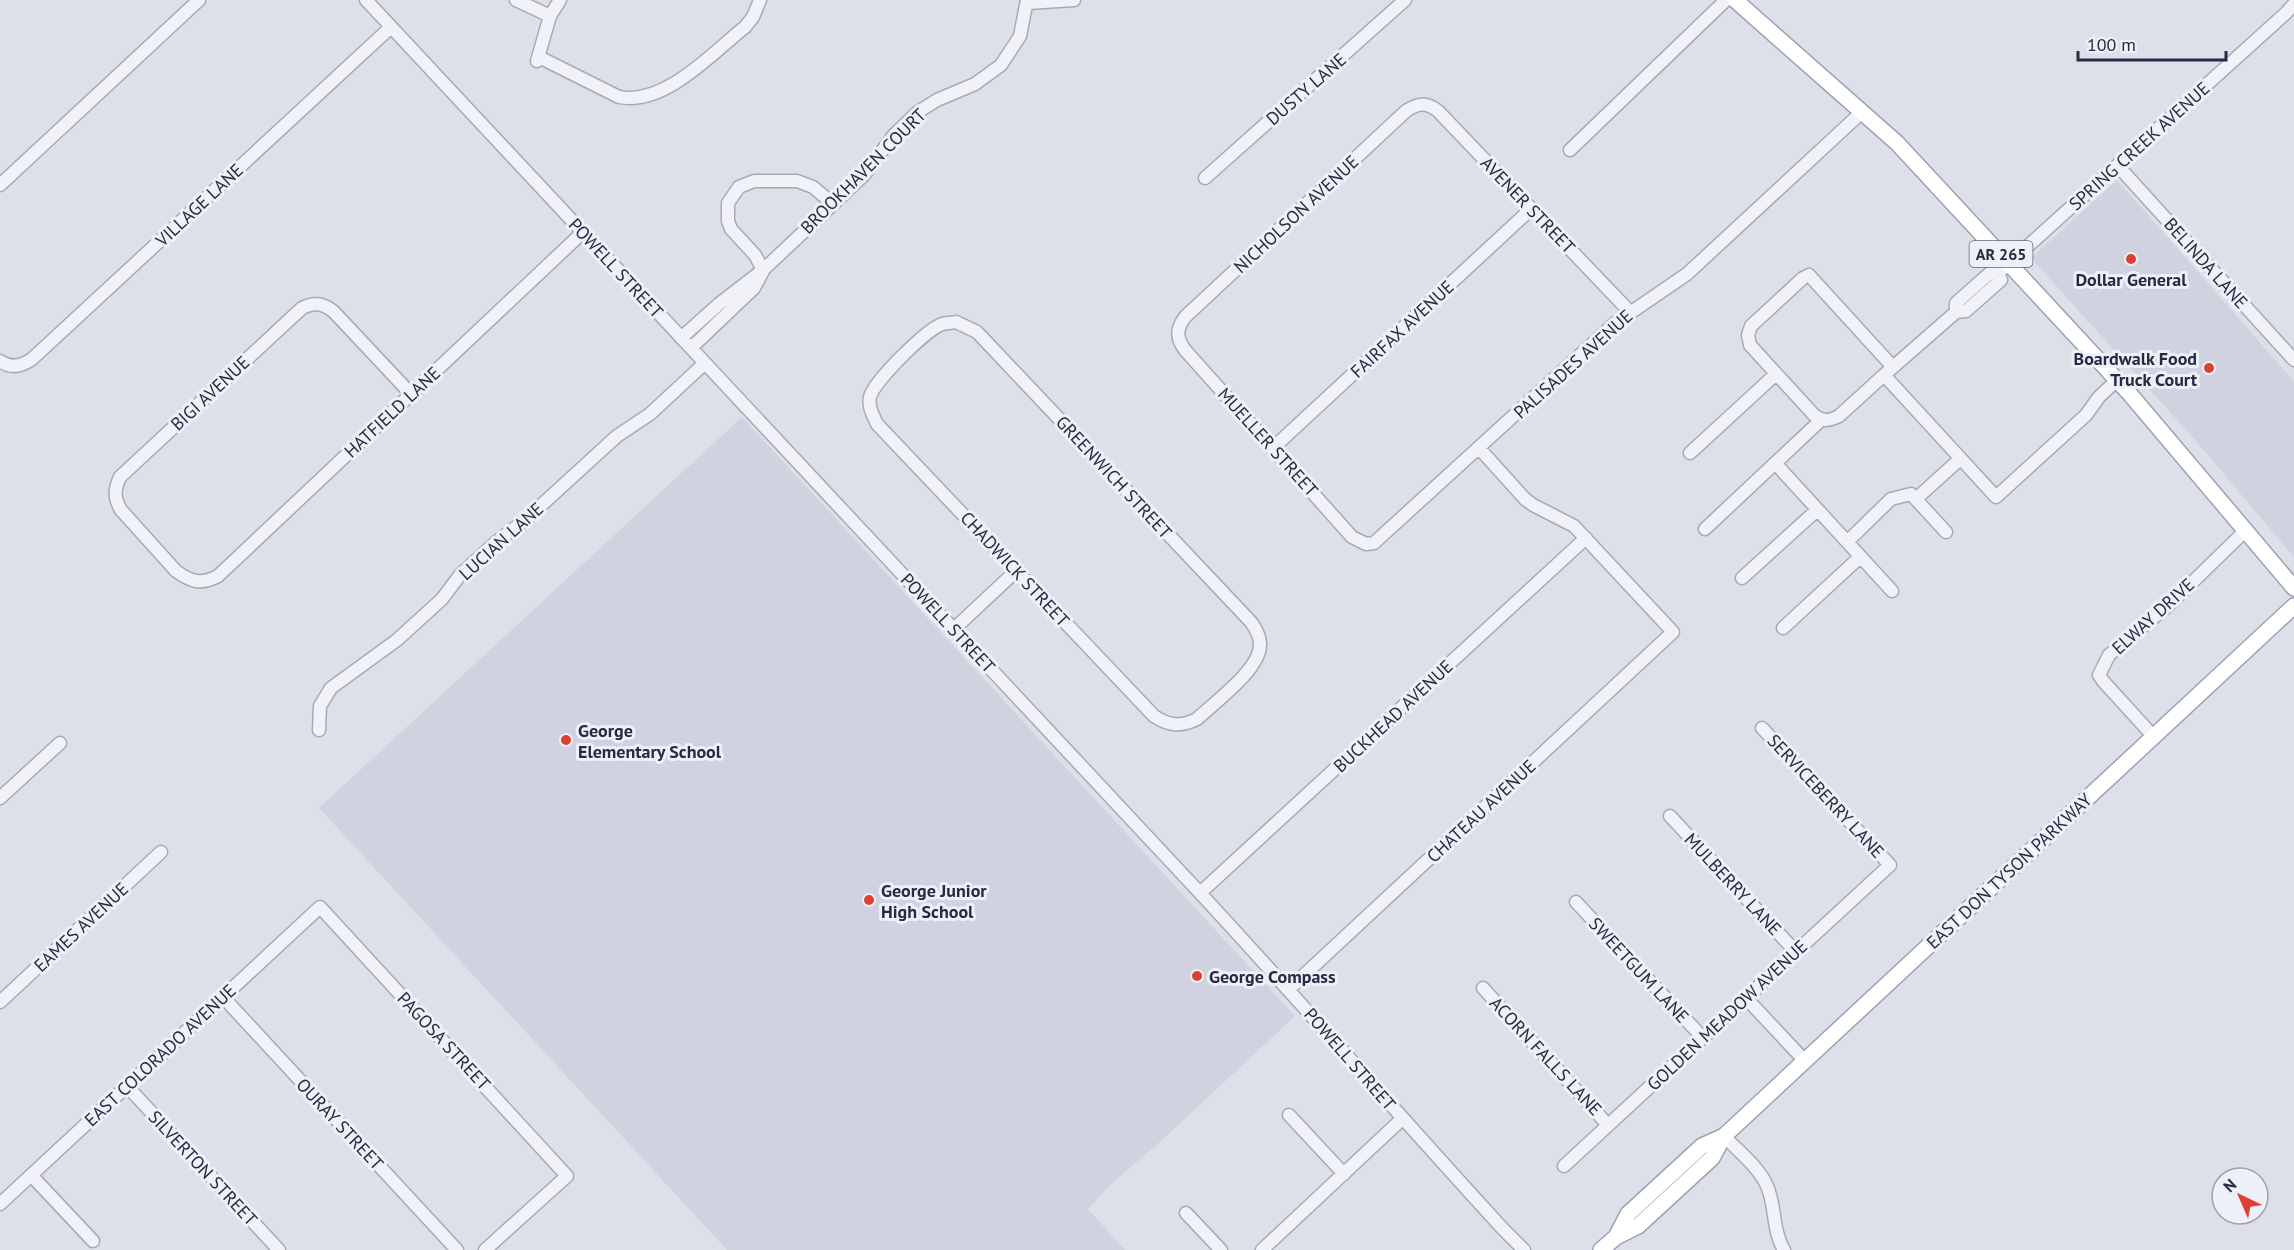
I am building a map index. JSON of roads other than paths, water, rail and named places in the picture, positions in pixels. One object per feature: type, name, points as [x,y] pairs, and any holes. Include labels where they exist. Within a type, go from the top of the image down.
[{"type":"main road","name":"AR 265","points":[[1735,0],[1897,143],[2117,380],[2294,588]]},
{"type":"main road","name":"EAST DON TYSON PARKWAY","points":[[1601,1250],[1616,1237],[1638,1226],[1712,1158],[1724,1136],[2294,606]]},
{"type":"street","points":[[0,185],[199,0]]},
{"type":"street","name":"POWELL STREET","points":[[366,0],[1289,989],[1402,1119],[1524,1250]]},
{"type":"street","points":[[516,0],[550,16]]},
{"type":"street","points":[[560,0],[550,16],[538,59],[629,99],[651,95],[678,81],[745,27],[753,17],[760,0]]},
{"type":"street","points":[[1028,1],[1074,0]]},
{"type":"street","name":"DUSTY LANE","points":[[1206,178],[1406,0]]},
{"type":"street","points":[[1570,150],[1726,0]]},
{"type":"street","name":"BROOKHAVEN COURT","points":[[681,338],[719,304],[763,270],[864,175],[894,135],[918,112],[937,100],[975,84],[1001,65],[1020,36],[1028,1]]},
{"type":"street","name":"SPRING CREEK AVENUE","points":[[1705,529],[1821,420],[1830,420],[1839,416],[1888,370],[1956,312],[1956,303],[1990,273],[1998,273],[2010,263],[2294,4]]},
{"type":"street","name":"VILLAGE LANE","points":[[0,361],[13,366],[24,364],[32,359],[391,27]]},
{"type":"street","name":"AVENER STREET","points":[[1423,104],[1438,111],[1630,312]]},
{"type":"street","name":"NICHOLSON AVENUE","points":[[1177,333],[1185,317],[1406,111],[1423,104]]},
{"type":"street","name":"PALISADES AVENUE","points":[[1366,544],[1382,539],[1614,324],[1687,274],[1862,112]]},
{"type":"street","name":"BELINDA LANE","points":[[2118,166],[2294,360]]},
{"type":"street","points":[[763,270],[754,255],[731,229],[728,221],[728,203],[739,187],[754,181],[797,181],[813,186],[833,204]]},
{"type":"street","name":"FAIRFAX AVENUE","points":[[1273,448],[1531,209]]},
{"type":"street","name":"HATFIELD LANE","points":[[197,583],[218,576],[582,233]]},
{"type":"street","name":"BROOKHAVEN COURT","points":[[691,348],[754,288],[763,270]]},
{"type":"street","points":[[1821,420],[1750,345],[1748,335],[1751,326],[1806,275],[1809,275],[1960,459],[1996,497],[2086,415],[2099,397],[2117,380]]},
{"type":"street","name":"BIGI AVENUE","points":[[197,583],[186,579],[168,562],[121,510],[114,494],[120,477],[302,308],[317,304],[333,311],[411,394]]},
{"type":"street","name":"CHADWICK STREET","points":[[956,322],[942,324],[929,332],[873,388],[869,400],[871,412],[877,424],[1154,716],[1164,723],[1176,725]]},
{"type":"street","name":"GREENWICH STREET","points":[[956,322],[978,332],[1251,622],[1258,633],[1260,644],[1258,656],[1251,669],[1197,719],[1187,724],[1176,725]]},
{"type":"street","name":"MUELLER STREET","points":[[1177,333],[1179,342],[1185,350],[1352,537],[1366,544]]},
{"type":"street","name":"LUCIAN LANE","points":[[319,730],[321,706],[331,688],[397,640],[441,599],[460,575],[495,543],[524,521],[617,436],[650,414],[705,363]]},
{"type":"street","points":[[1690,453],[1776,374]]},
{"type":"street","points":[[1479,448],[1525,499],[1574,526],[1586,538]]},
{"type":"street","points":[[1917,498],[1960,459]]},
{"type":"street","points":[[1775,463],[1892,591]]},
{"type":"street","points":[[1846,542],[1891,500],[1911,495],[1917,498],[1946,532]]},
{"type":"street","points":[[1742,578],[1817,510]]},
{"type":"street","name":"ELWAY DRIVE","points":[[2153,736],[2103,681],[2099,675],[2102,665],[2109,655],[2170,604],[2245,531]]},
{"type":"street","name":"CHATEAU AVENUE","points":[[1289,989],[1673,632],[1586,538]]},
{"type":"street","name":"BUCKHEAD AVENUE","points":[[1200,893],[1586,538]]},
{"type":"street","points":[[1783,628],[1860,557]]},
{"type":"street","points":[[954,629],[1016,571]]},
{"type":"street","name":"SERVICEBERRY LANE","points":[[1762,728],[1890,865]]},
{"type":"street","points":[[0,798],[60,742]]},
{"type":"street","name":"MULBERRY LANE","points":[[1670,816],[1796,952]]},
{"type":"street","name":"EAMES AVENUE","points":[[0,1002],[161,852]]},
{"type":"street","name":"GOLDEN MEADOW AVENUE","points":[[1564,1166],[1890,865]]},
{"type":"street","name":"SWEETGUM LANE","points":[[1576,902],[1703,1038]]},
{"type":"street","name":"EAST COLORADO AVENUE","points":[[0,1204],[320,907]]},
{"type":"street","name":"PAGOSA STREET","points":[[320,907],[567,1176],[485,1250]]},
{"type":"street","name":"ACORN FALLS LANE","points":[[1483,988],[1608,1125]]},
{"type":"street","name":"OURAY STREET","points":[[223,997],[457,1250]]},
{"type":"street","points":[[1746,998],[1805,1061]]},
{"type":"street","name":"SILVERTON STREET","points":[[127,1086],[279,1250]]},
{"type":"street","points":[[1289,1115],[1344,1174]]},
{"type":"street","points":[[1262,1250],[1402,1119]]},
{"type":"street","points":[[1724,1136],[1761,1175],[1768,1188],[1776,1229],[1784,1250]]},
{"type":"street","points":[[31,1175],[93,1241]]},
{"type":"street","points":[[1186,1213],[1221,1250]]},
{"type":"place","name":"Dollar General","points":[[2131,259]]},
{"type":"place","name":"Boardwalk Food Truck Court","points":[[2209,368]]},
{"type":"place","name":"George Elementary School","points":[[566,740]]},
{"type":"place","name":"George Junior High School","points":[[869,900]]},
{"type":"place","name":"George Compass","points":[[1197,976]]}]
